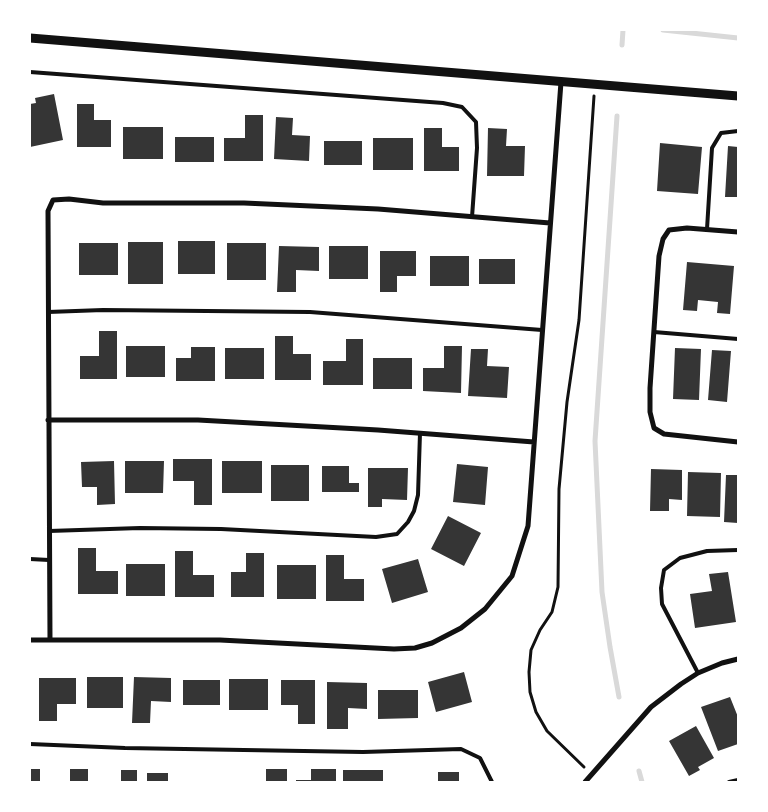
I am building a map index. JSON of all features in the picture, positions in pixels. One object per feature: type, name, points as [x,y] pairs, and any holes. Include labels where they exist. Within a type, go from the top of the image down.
[{"type":"street","points":[[30,38],[738,96]]},
{"type":"street","points":[[30,640],[220,640],[394,649],[415,648],[432,643],[461,628],[485,609],[512,576],[528,526],[561,82]]},
{"type":"street","points":[[50,640],[48,210],[53,200],[69,199],[103,203],[254,203],[378,209],[550,223]]},
{"type":"street","points":[[738,232],[687,228],[669,230],[663,239],[659,256],[650,388],[650,412],[654,428],[664,434],[738,442]]},
{"type":"street","points":[[48,420],[198,420],[420,433],[534,442]]},
{"type":"street","points":[[585,782],[651,707],[680,684],[698,673],[722,663],[738,659]]},
{"type":"lane","points":[[30,72],[443,103],[462,107],[476,122],[477,148],[472,217]]},
{"type":"lane","points":[[707,230],[712,148],[721,133],[738,132]]},
{"type":"lane","points":[[48,312],[103,310],[310,312],[542,330]]},
{"type":"lane","points":[[654,332],[738,339]]},
{"type":"lane","points":[[49,530],[221,529],[376,537],[397,534],[408,522],[414,511],[418,494],[420,433]]},
{"type":"lane","points":[[698,673],[662,604],[661,588],[664,570],[680,558],[707,551],[738,550]]},
{"type":"lane","points":[[30,559],[49,560]]},
{"type":"lane","points":[[30,744],[135,749],[363,752],[461,749],[480,758],[492,782]]},
{"type":"lane","points":[[729,782],[738,780]]},
{"type":"path","points":[[592,774],[547,731],[539,719],[530,692],[529,672],[531,650],[540,630],[552,612],[558,587],[559,489],[567,402],[579,320],[595,85]]},
{"type":"building","points":[[54,94],[63,140],[30,147],[30,104],[36,103],[35,98]]},
{"type":"building","points":[[77,104],[94,104],[94,120],[111,120],[111,147],[77,147]]},
{"type":"building","points":[[245,115],[263,115],[263,161],[224,161],[224,138],[245,138]]},
{"type":"building","points":[[276,117],[293,118],[292,135],[310,136],[309,161],[274,159]]},
{"type":"building","points":[[123,127],[163,127],[163,159],[123,159]]},
{"type":"building","points":[[424,128],[442,128],[442,147],[459,147],[459,171],[424,171]]},
{"type":"building","points":[[488,128],[507,129],[506,146],[525,146],[524,176],[487,176]]},
{"type":"building","points":[[175,137],[214,137],[214,162],[175,162]]},
{"type":"building","points":[[373,138],[413,138],[413,170],[373,170]]},
{"type":"building","points":[[324,141],[362,141],[362,165],[324,165]]},
{"type":"building","points":[[660,143],[702,147],[698,194],[657,191]]},
{"type":"building","points":[[728,146],[738,147],[738,197],[725,197]]},
{"type":"building","points":[[178,241],[215,241],[215,274],[178,274]]},
{"type":"building","points":[[128,242],[163,242],[163,284],[128,284]]},
{"type":"building","points":[[79,243],[118,243],[118,275],[79,275]]},
{"type":"building","points":[[227,243],[266,243],[266,280],[227,280]]},
{"type":"building","points":[[279,246],[319,247],[319,271],[296,270],[296,292],[277,292]]},
{"type":"building","points":[[329,246],[368,246],[368,279],[329,279]]},
{"type":"building","points":[[380,251],[416,251],[416,276],[397,276],[397,292],[380,292]]},
{"type":"building","points":[[430,256],[469,256],[469,286],[430,286]]},
{"type":"building","points":[[479,259],[515,259],[515,284],[479,284]]},
{"type":"building","points":[[687,262],[734,266],[730,314],[717,313],[718,302],[698,300],[697,311],[683,310]]},
{"type":"building","points":[[99,331],[117,331],[117,379],[80,379],[80,356],[99,356]]},
{"type":"building","points":[[275,336],[293,336],[293,354],[311,354],[311,380],[275,380]]},
{"type":"building","points":[[346,339],[363,339],[363,385],[323,385],[323,361],[346,361]]},
{"type":"building","points":[[126,346],[165,346],[165,377],[126,377]]},
{"type":"building","points":[[444,346],[462,346],[461,393],[423,391],[423,368],[444,368]]},
{"type":"building","points":[[191,347],[215,347],[215,381],[176,381],[176,358],[191,358]]},
{"type":"building","points":[[225,348],[264,348],[264,379],[225,379]]},
{"type":"building","points":[[675,348],[701,349],[699,400],[673,399]]},
{"type":"building","points":[[471,349],[488,349],[487,366],[509,367],[507,398],[468,396]]},
{"type":"building","points":[[712,350],[731,351],[727,402],[708,400]]},
{"type":"building","points":[[373,358],[412,358],[412,389],[373,389]]},
{"type":"building","points":[[173,459],[212,459],[212,505],[194,505],[194,481],[173,481]]},
{"type":"building","points":[[114,461],[115,504],[97,505],[97,487],[82,487],[81,462]]},
{"type":"building","points":[[125,461],[164,461],[163,493],[125,493]]},
{"type":"building","points":[[222,461],[262,461],[262,493],[222,493]]},
{"type":"building","points":[[457,464],[488,467],[485,505],[453,502]]},
{"type":"building","points":[[271,465],[309,465],[309,501],[271,501]]},
{"type":"building","points":[[322,466],[349,466],[349,483],[359,483],[359,492],[322,492]]},
{"type":"building","points":[[368,468],[408,468],[407,500],[382,499],[382,507],[368,507]]},
{"type":"building","points":[[651,469],[682,470],[682,500],[669,499],[669,511],[650,511]]},
{"type":"building","points":[[688,472],[721,473],[720,517],[687,516]]},
{"type":"building","points":[[726,475],[738,475],[738,523],[724,522]]},
{"type":"building","points":[[448,516],[481,533],[464,566],[431,549]]},
{"type":"building","points":[[78,548],[96,548],[96,571],[118,571],[118,594],[78,594]]},
{"type":"building","points":[[175,551],[193,551],[193,575],[214,575],[214,597],[175,597]]},
{"type":"building","points":[[246,553],[264,553],[264,597],[231,597],[231,572],[246,572]]},
{"type":"building","points":[[326,555],[344,555],[344,579],[364,579],[364,601],[326,601]]},
{"type":"building","points":[[418,559],[428,592],[392,603],[382,569]]},
{"type":"building","points":[[126,564],[165,564],[165,596],[126,596]]},
{"type":"building","points":[[277,565],[316,565],[316,599],[277,599]]},
{"type":"building","points":[[728,572],[736,622],[695,628],[690,594],[712,591],[709,574]]},
{"type":"building","points":[[464,672],[472,702],[436,712],[428,682]]},
{"type":"building","points":[[87,677],[123,677],[123,708],[87,708]]},
{"type":"building","points":[[134,677],[171,678],[171,702],[151,701],[150,723],[132,723]]},
{"type":"building","points":[[39,678],[76,678],[76,704],[57,704],[57,721],[39,721]]},
{"type":"building","points":[[229,679],[268,679],[268,710],[229,710]]},
{"type":"building","points":[[183,680],[220,680],[220,705],[183,705]]},
{"type":"building","points":[[281,680],[315,680],[315,724],[298,724],[298,705],[281,705]]},
{"type":"building","points":[[327,682],[367,683],[367,709],[348,708],[348,729],[327,729]]},
{"type":"building","points":[[378,690],[418,690],[418,718],[378,719]]},
{"type":"building","points":[[730,697],[738,717],[738,744],[718,751],[701,707]]},
{"type":"building","points":[[696,726],[714,758],[698,767],[700,770],[689,776],[669,741]]},
{"type":"building","points":[[30,769],[40,769],[40,782],[30,782]]},
{"type":"building","points":[[70,769],[88,769],[88,782],[70,782]]},
{"type":"building","points":[[266,769],[287,769],[287,782],[266,782]]},
{"type":"building","points":[[311,769],[336,769],[336,782],[296,782],[296,780],[311,780]]},
{"type":"building","points":[[121,770],[137,770],[137,782],[121,782]]},
{"type":"building","points":[[343,770],[383,770],[383,782],[343,782]]},
{"type":"building","points":[[438,772],[459,772],[459,782],[438,782]]},
{"type":"building","points":[[147,773],[168,773],[168,782],[147,782]]},
{"type":"waterway","points":[[622,45],[623,30]]},
{"type":"waterway","points":[[663,30],[738,38]]},
{"type":"waterway","points":[[617,116],[595,441],[602,592],[619,697]]},
{"type":"waterway","points":[[639,771],[642,782]]}]
